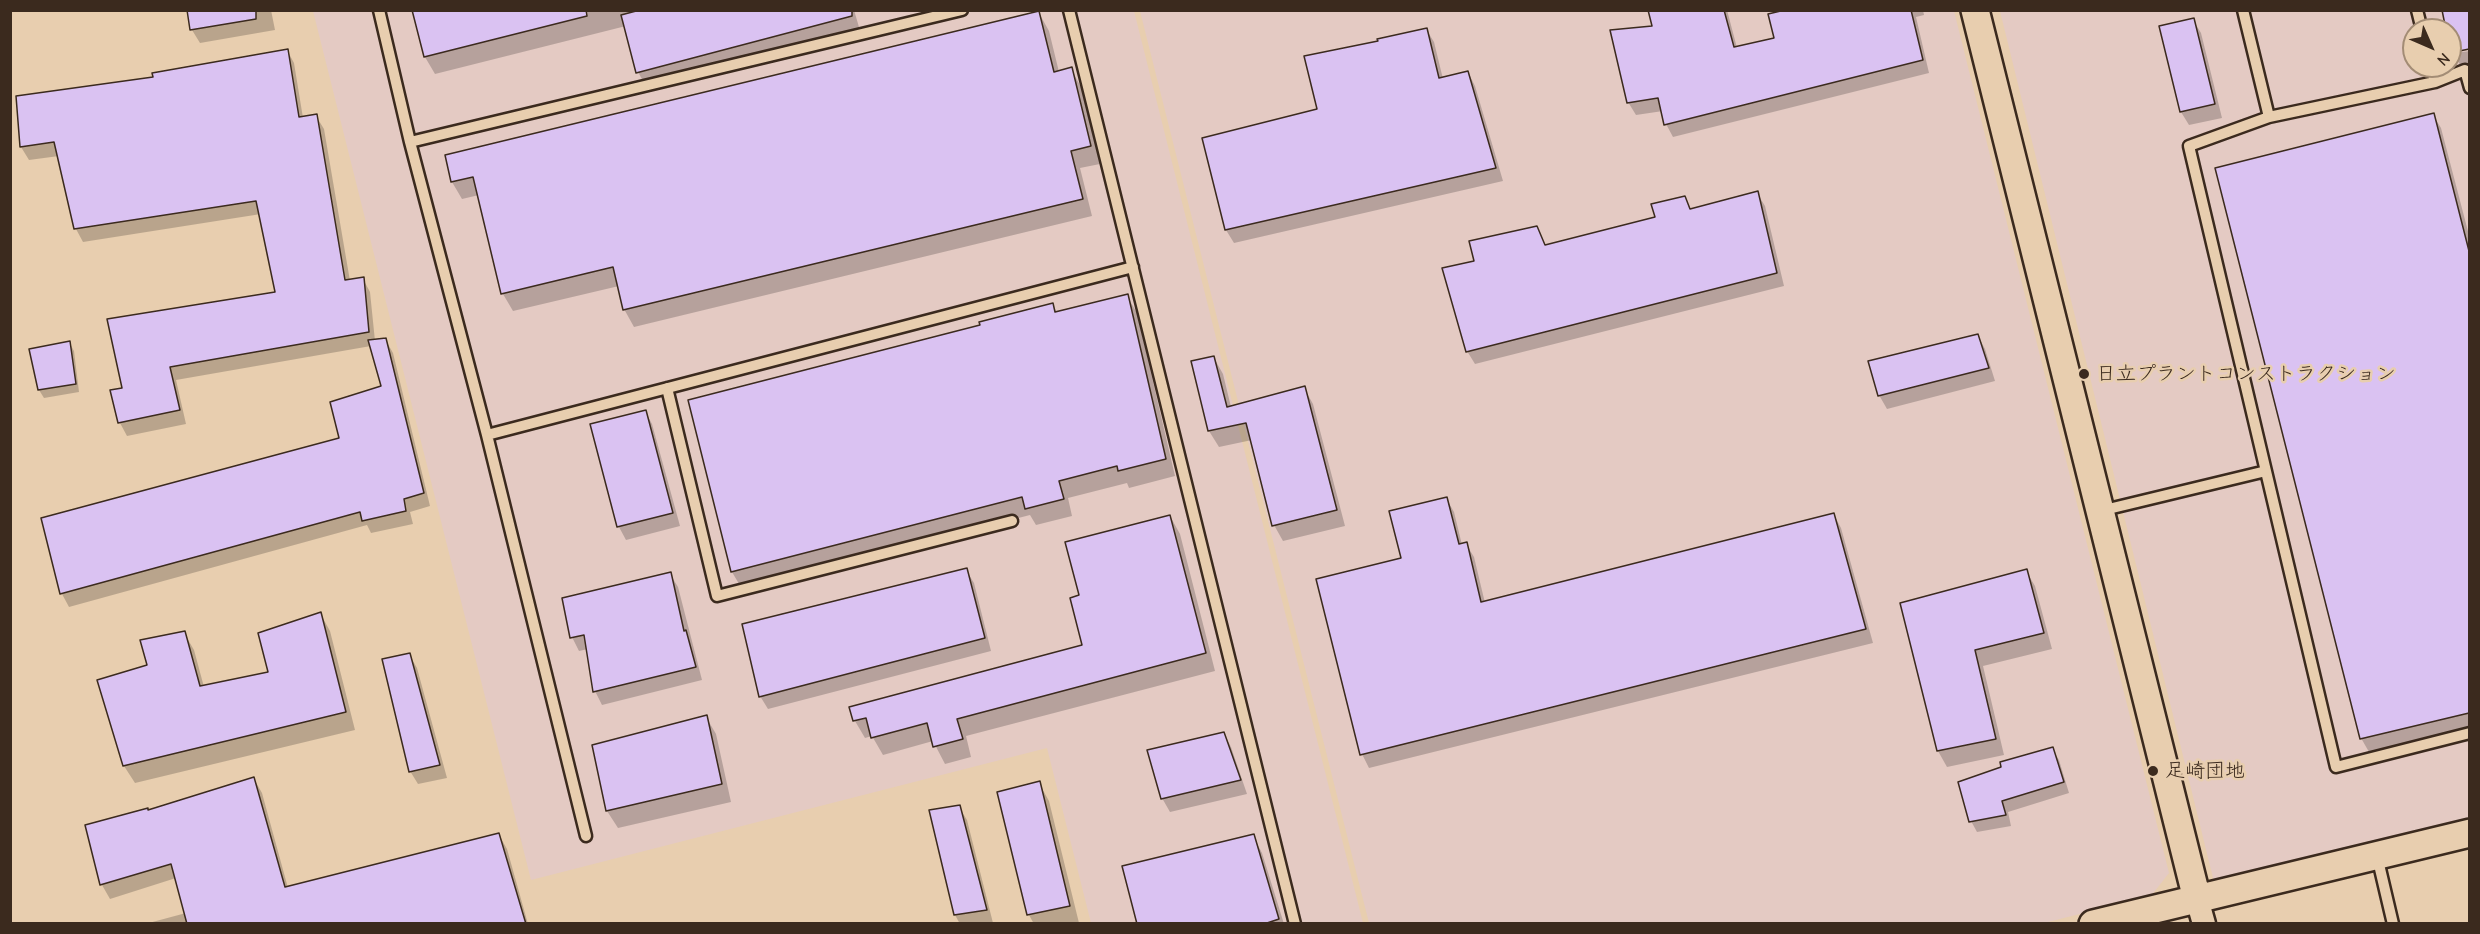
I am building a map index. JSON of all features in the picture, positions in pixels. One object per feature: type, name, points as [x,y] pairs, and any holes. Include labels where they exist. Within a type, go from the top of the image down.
[{"type":"street","points":[[1975,10],[2201,911]]},
{"type":"street","points":[[2093,924],[2201,911],[2377,856],[2469,834]]},
{"type":"lane","points":[[379,10],[410,142],[487,435],[586,836]]},
{"type":"lane","points":[[410,142],[962,10]]},
{"type":"lane","points":[[1069,10],[1295,924]]},
{"type":"lane","points":[[2243,10],[2269,117]]},
{"type":"lane","points":[[2469,88],[2465,70],[2434,82],[2269,117],[2189,146],[2336,767],[2469,733]]},
{"type":"lane","points":[[2433,78],[2434,82]]},
{"type":"lane","points":[[487,435],[1132,267]]},
{"type":"lane","points":[[667,388],[717,596],[1012,521]]},
{"type":"lane","points":[[2100,511],[2266,471]]},
{"type":"lane","points":[[2377,856],[2393,924]]},
{"type":"shaded area","points":[[313,11],[1134,11],[1363,923],[1091,923],[1047,748],[531,880]]},
{"type":"shaded area","points":[[1140,11],[1954,11],[2169,873],[2151,896],[2040,924],[1369,923]]},
{"type":"shaded area","points":[[2000,11],[2469,11],[2469,818],[2214,882]]},
{"type":"building","points":[[187,10],[256,10],[256,19],[190,30]]},
{"type":"building","points":[[412,10],[586,10],[587,16],[424,57]]},
{"type":"building","points":[[640,10],[852,10],[852,16],[636,73],[621,15]]},
{"type":"building","points":[[1648,10],[1724,10],[1734,47],[1774,38],[1768,14],[1785,10],[1911,10],[1923,60],[1664,125],[1658,98],[1627,103],[1610,30],[1652,26]]},
{"type":"building","points":[[2442,10],[2469,10],[2469,49],[2462,50],[2462,18],[2444,18]]},
{"type":"building","points":[[1039,11],[1054,72],[1072,67],[1091,146],[1071,151],[1083,199],[623,310],[613,267],[501,294],[473,177],[451,182],[445,155]]},
{"type":"building","points":[[2194,18],[2215,104],[2180,112],[2159,26]]},
{"type":"building","points":[[1427,28],[1439,78],[1468,71],[1496,168],[1225,230],[1202,138],[1317,109],[1304,56]]},
{"type":"building","points":[[288,49],[299,117],[317,114],[345,280],[364,277],[369,332],[170,367],[180,410],[118,423],[110,390],[122,388],[107,319],[275,292],[256,201],[74,229],[54,142],[20,147],[16,96],[153,77],[152,73]]},
{"type":"building","points":[[2434,113],[2469,251],[2469,713],[2360,739],[2215,168]]},
{"type":"building","points":[[1758,191],[1777,273],[1466,352],[1442,268],[1474,261],[1469,241],[1537,226],[1545,245],[1655,217],[1651,204],[1685,196],[1690,209]]},
{"type":"building","points":[[1128,294],[1166,459],[1118,471],[1117,466],[1059,481],[1064,499],[1025,509],[1022,497],[731,572],[688,400],[980,325],[979,322],[1053,303],[1055,312]]},
{"type":"building","points":[[1978,334],[1989,368],[1878,396],[1868,361]]},
{"type":"building","points":[[386,338],[424,493],[404,499],[406,511],[362,521],[360,512],[60,594],[41,518],[339,438],[330,402],[381,386],[368,340]]},
{"type":"building","points":[[70,341],[76,384],[38,390],[29,349]]},
{"type":"building","points":[[1214,356],[1227,407],[1305,386],[1337,510],[1272,526],[1246,423],[1208,431],[1191,361]]},
{"type":"building","points":[[646,410],[673,513],[617,527],[590,424]]},
{"type":"building","points":[[1447,497],[1459,544],[1467,542],[1481,602],[1834,513],[1866,629],[1360,755],[1316,579],[1401,558],[1389,511]]},
{"type":"building","points":[[1170,515],[1206,653],[957,719],[963,739],[933,747],[927,723],[871,738],[866,718],[853,721],[849,707],[1082,645],[1070,598],[1079,595],[1065,542]]},
{"type":"building","points":[[967,568],[985,638],[759,697],[742,624]]},
{"type":"building","points":[[2027,569],[2044,633],[1975,650],[1996,739],[1937,751],[1900,603]]},
{"type":"building","points":[[671,572],[684,631],[686,630],[696,667],[593,692],[584,635],[570,638],[562,598]]},
{"type":"building","points":[[321,612],[346,712],[123,766],[97,680],[147,665],[140,640],[185,631],[200,686],[268,672],[258,633]]},
{"type":"building","points":[[410,653],[440,765],[409,772],[382,659]]},
{"type":"building","points":[[707,715],[722,784],[606,811],[592,745]]},
{"type":"building","points":[[1224,732],[1241,780],[1161,799],[1147,750]]},
{"type":"building","points":[[2053,747],[2064,782],[2002,801],[2006,815],[1969,822],[1958,782],[2001,767],[2000,762]]},
{"type":"building","points":[[254,777],[285,887],[499,833],[526,924],[187,924],[171,864],[100,885],[85,825],[148,808],[148,810]]},
{"type":"building","points":[[1040,781],[1070,906],[1027,915],[997,792]]},
{"type":"building","points":[[960,805],[987,910],[954,915],[929,810]]},
{"type":"building","points":[[1254,834],[1279,919],[1264,924],[1137,924],[1122,866]]},
{"type":"place","name":"日立プラントコンストラクション","points":[[2084,374]]},
{"type":"place","name":"足崎団地","points":[[2153,771]]}]
